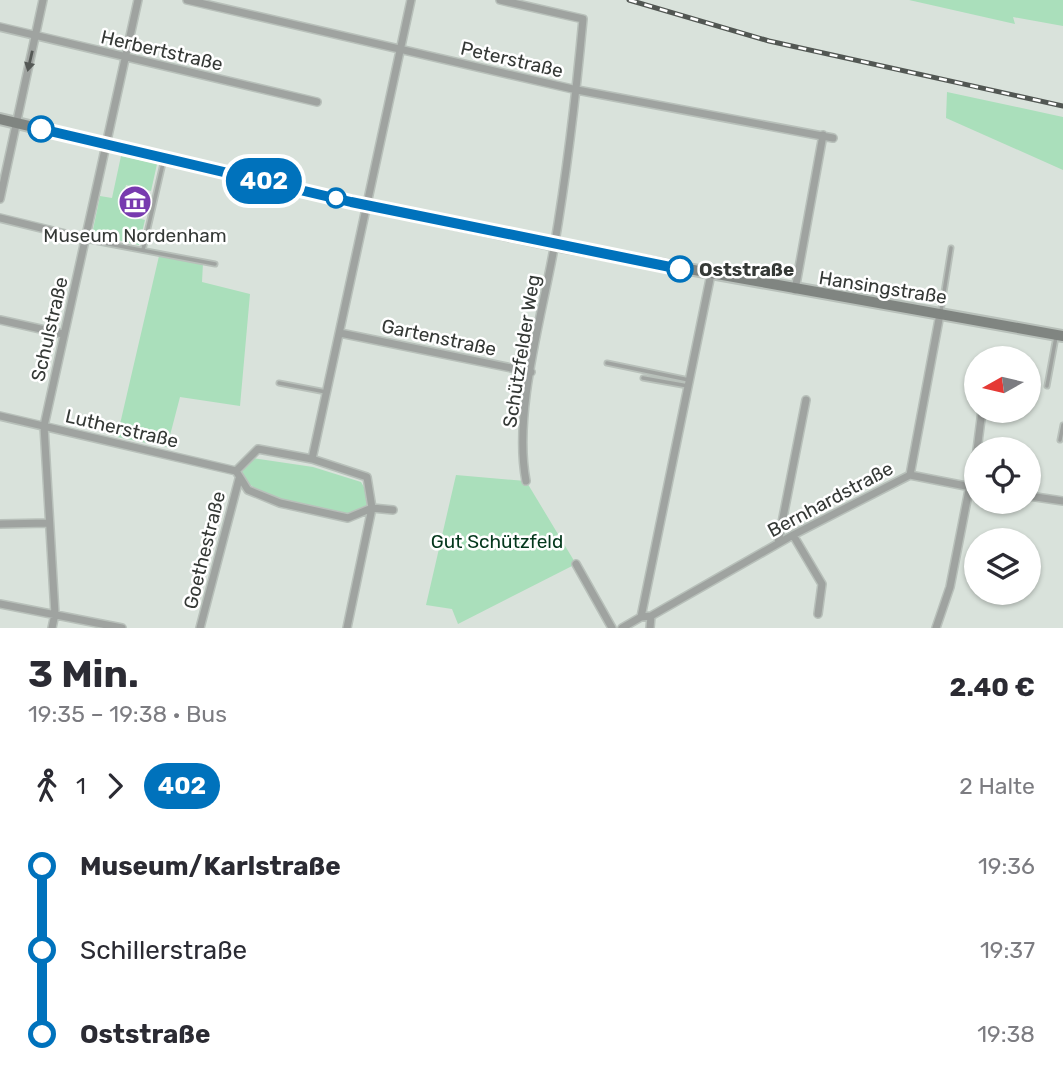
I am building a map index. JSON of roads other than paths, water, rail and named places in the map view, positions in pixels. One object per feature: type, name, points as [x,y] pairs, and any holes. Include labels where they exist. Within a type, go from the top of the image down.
[{"type":"street","points":[[0,199],[43,0]]},
{"type":"street","name":"Schulstraße","points":[[52,628],[55,614],[44,426],[138,0]]},
{"type":"street","name":"Peterstraße","points":[[187,0],[577,90],[833,138]]},
{"type":"street","points":[[313,459],[411,0]]},
{"type":"street","name":"Schützfelder Weg","points":[[500,0],[583,19],[577,90],[554,245],[531,372],[521,455],[526,481]]},
{"type":"street","name":"Herbertstraße","points":[[0,27],[317,102]]},
{"type":"street","name":"Hansingstraße","points":[[0,119],[367,205],[554,245],[794,290],[1060,335]]},
{"type":"street","points":[[794,290],[823,135]]},
{"type":"street","points":[[0,218],[86,239]]},
{"type":"street","points":[[641,617],[712,274]]},
{"type":"street","name":"Bernhardstraße","points":[[622,628],[641,617],[651,616],[778,543],[910,475],[940,314]]},
{"type":"street","points":[[0,320],[63,334]]},
{"type":"street","name":"Gartenstraße","points":[[340,333],[531,372]]},
{"type":"street","points":[[778,543],[806,400]]},
{"type":"street","name":"Lutherstraße","points":[[0,416],[236,471]]},
{"type":"street","points":[[346,628],[372,508],[367,477],[313,459],[258,449],[236,471],[248,490],[280,503],[348,518],[372,508],[393,510]]},
{"type":"street","points":[[910,475],[964,486]]},
{"type":"street","name":"Goethestraße","points":[[201,628],[239,479]]},
{"type":"street","points":[[1041,498],[1063,501]]},
{"type":"street","points":[[936,628],[950,587],[968,514]]},
{"type":"street","points":[[0,524],[49,523]]},
{"type":"street","points":[[793,535],[822,584],[818,614]]},
{"type":"street","points":[[576,564],[612,628]]},
{"type":"street","points":[[0,604],[122,628]]},
{"type":"street","points":[[650,628],[651,616]]},
{"type":"lane","points":[[143,250],[164,157]]},
{"type":"lane","points":[[86,239],[215,264]]},
{"type":"lane","points":[[940,314],[951,248]]},
{"type":"lane","points":[[1047,386],[1060,335]]},
{"type":"lane","points":[[607,363],[688,383]]},
{"type":"lane","points":[[643,378],[688,383]]},
{"type":"lane","points":[[279,383],[328,392]]},
{"type":"lane","points":[[1060,440],[1063,425]]},
{"type":"railway","points":[[629,0],[769,41],[1063,106]]},
{"type":"place","name":"Museum Nordenham","points":[[135,202]]},
{"type":"place","name":"Oststraße","points":[[680,269]]},
{"type":"park label","name":"Gut Schützfeld","points":[[497,541]]}]
